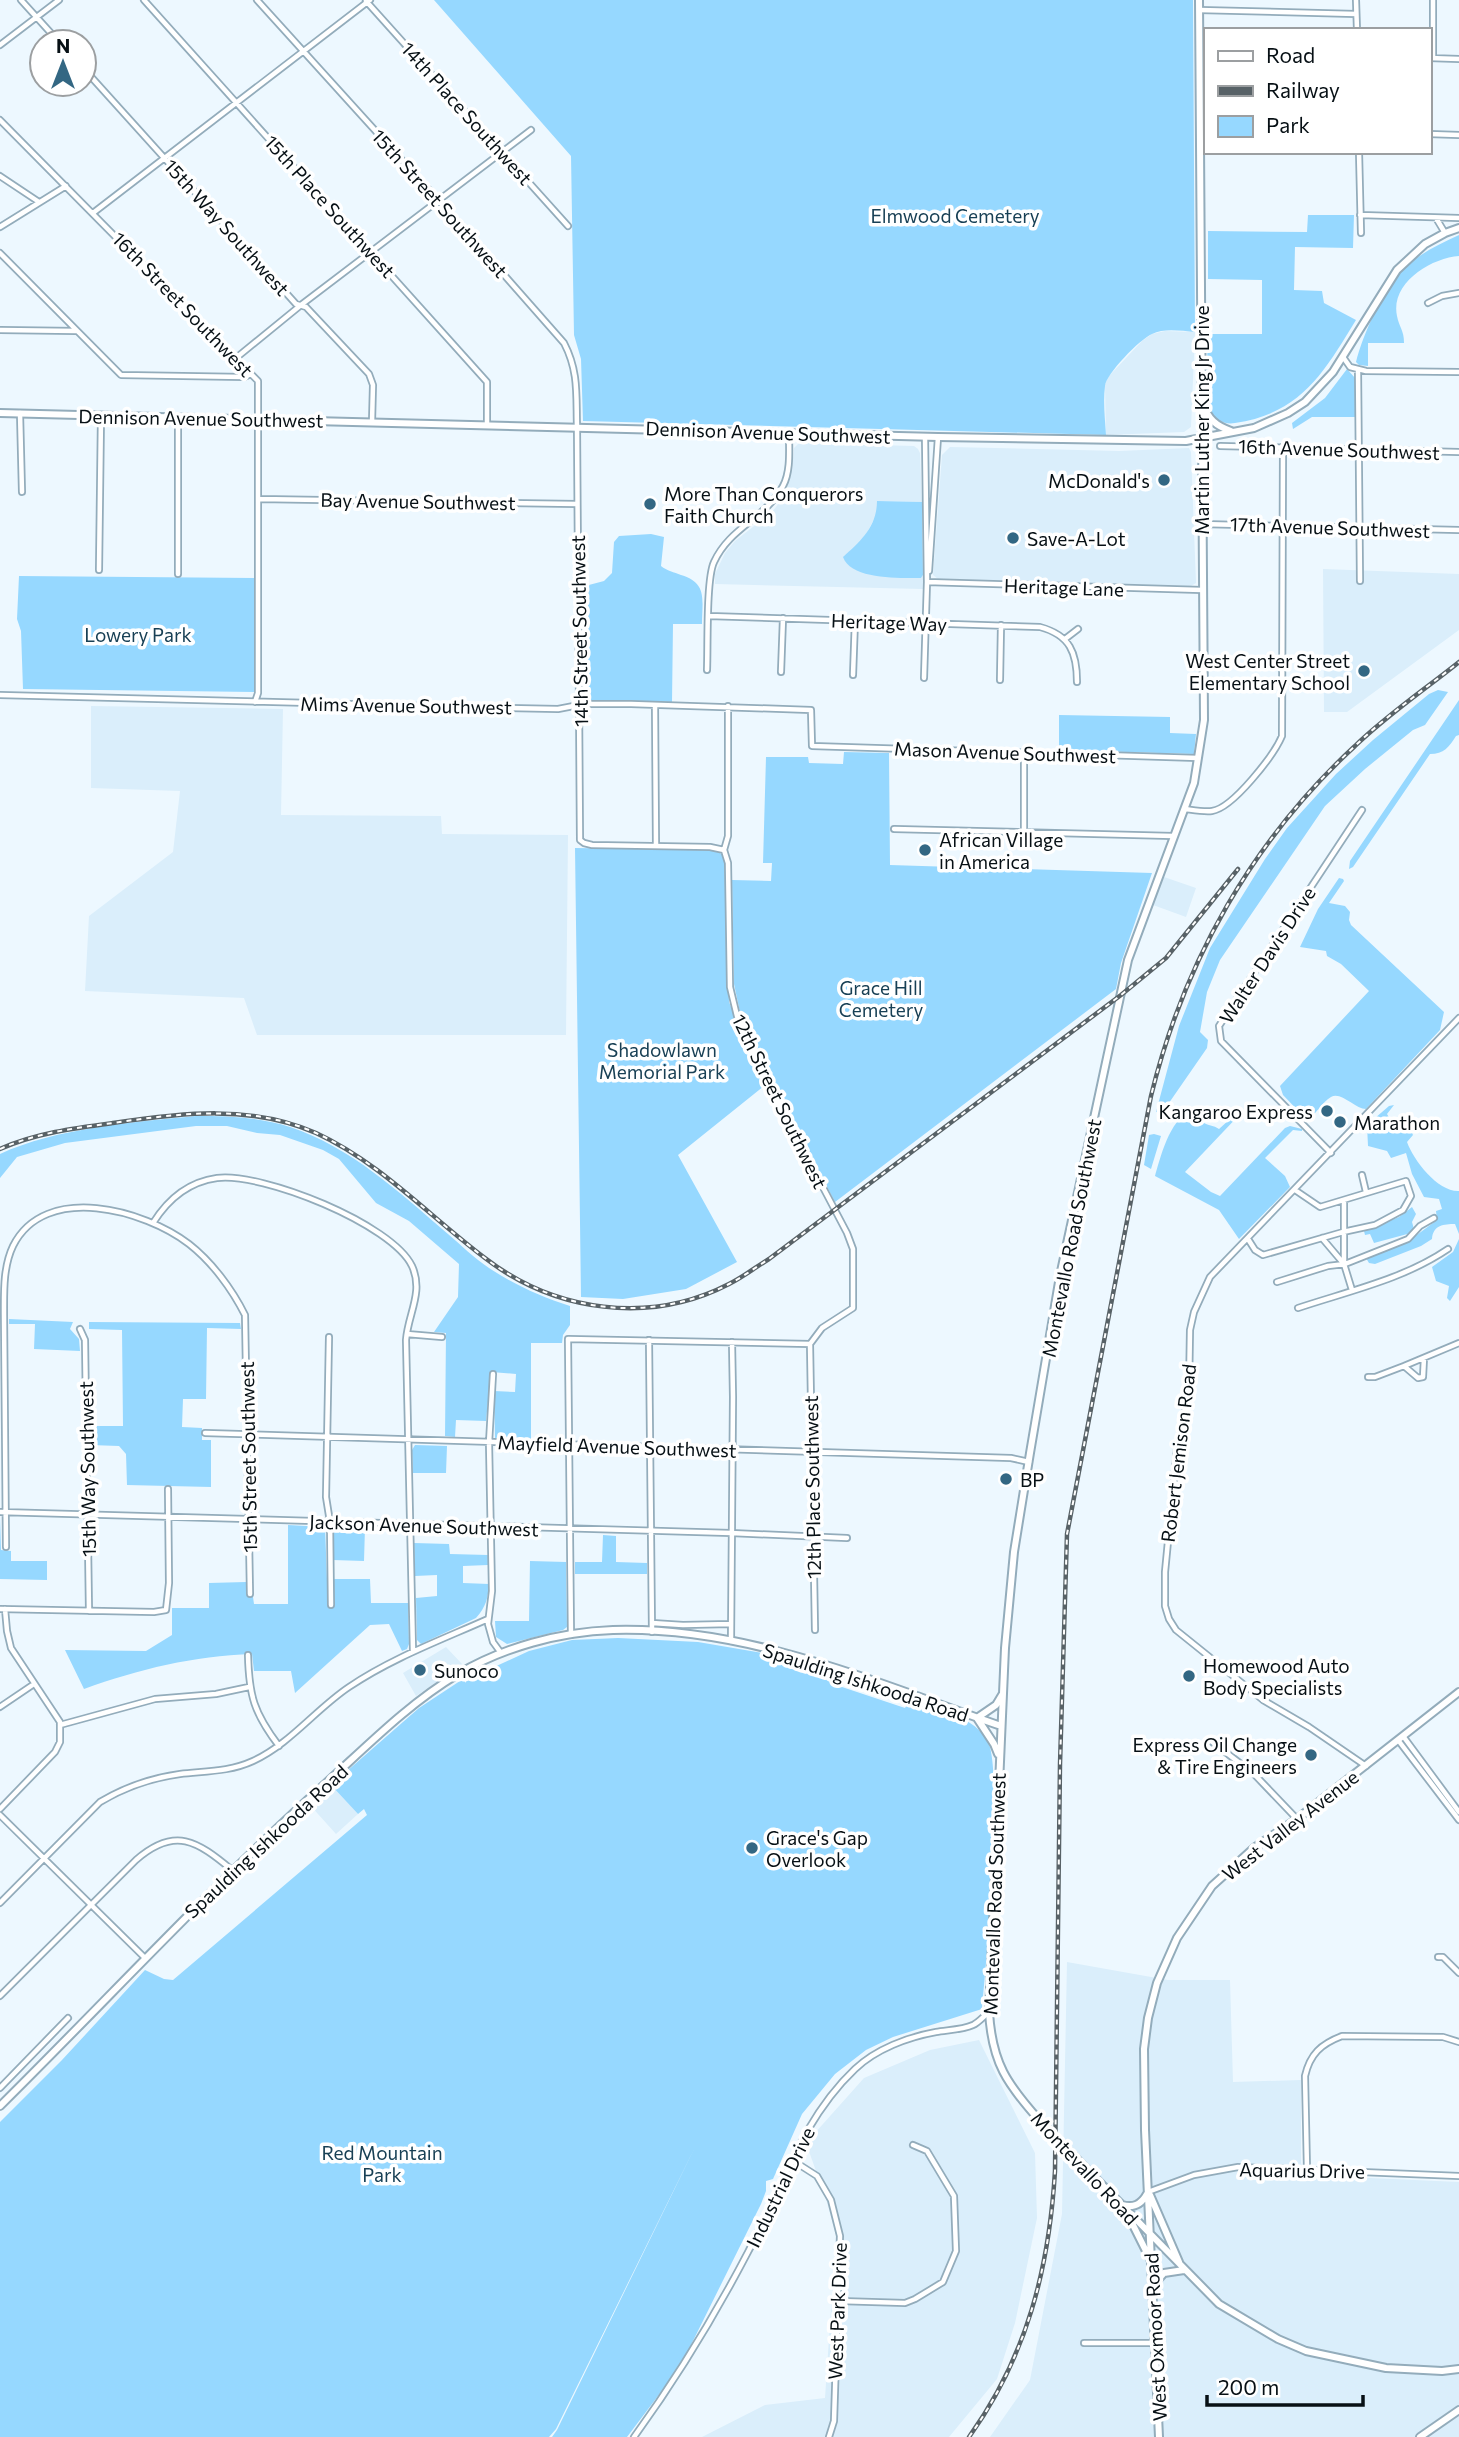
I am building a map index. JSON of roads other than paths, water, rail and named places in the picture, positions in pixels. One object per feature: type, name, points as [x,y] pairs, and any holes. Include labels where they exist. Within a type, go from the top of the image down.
[{"type":"main road","name":"Martin Luther King Jr Drive","points":[[1173,836],[1194,783],[1204,720],[1199,0]]},
{"type":"main road","name":"Dennison Avenue Southwest","points":[[0,413],[1133,442],[1186,441],[1254,428],[1306,402],[1333,372],[1396,271],[1425,244],[1459,229]]},
{"type":"main road","points":[[1201,400],[1208,418],[1221,428],[1233,432]]},
{"type":"main road","name":"Montevallo Road Southwest","points":[[1003,1694],[1014,1552],[1060,1276],[1128,960],[1173,836]]},
{"type":"main road","name":"Spaulding Ishkooda Road","points":[[1,2104],[232,1870],[429,1693],[459,1673],[502,1653],[571,1634],[617,1630],[731,1641],[778,1651],[894,1687],[1001,1726]]},
{"type":"main road","name":"West Valley Avenue","points":[[1150,2237],[1144,2049],[1157,1983],[1177,1938],[1212,1886],[1254,1848],[1297,1819],[1459,1692]]},
{"type":"main road","points":[[999,1759],[994,1744],[976,1717],[996,1705],[1003,1694]]},
{"type":"main road","points":[[1001,1726],[1003,1694]]},
{"type":"main road","name":"Montevallo Road Southwest","points":[[1001,1726],[990,2038],[1000,2067],[1019,2098]]},
{"type":"main road","name":"Montevallo Road","points":[[1019,2098],[1150,2237],[1219,2304],[1278,2339],[1306,2351],[1386,2368],[1459,2372]]},
{"type":"main road","points":[[1120,2205],[1133,2207],[1148,2192],[1184,2270],[1164,2273],[1153,2285]]},
{"type":"main road","points":[[1127,2213],[1152,2263]]},
{"type":"main road","name":"West Oxmoor Road","points":[[1150,2237],[1159,2437]]},
{"type":"main road","points":[[1420,2437],[1459,2410]]},
{"type":"street","points":[[21,0],[47,28]]},
{"type":"street","points":[[0,45],[59,0]]},
{"type":"street","name":"15th Place Southwest","points":[[144,0],[487,382],[487,424]]},
{"type":"street","name":"15th Street Southwest","points":[[257,0],[564,343],[575,369],[577,427]]},
{"type":"street","points":[[1356,0],[1357,28]]},
{"type":"street","points":[[1433,0],[1431,58],[1459,59]]},
{"type":"street","points":[[93,213],[367,1]]},
{"type":"street","name":"14th Place Southwest","points":[[367,1],[568,226]]},
{"type":"street","points":[[1199,10],[1356,14]]},
{"type":"street","name":"15th Way Southwest","points":[[98,85],[296,304],[306,307],[369,374],[373,384],[373,422]]},
{"type":"street","name":"16th Street Southwest","points":[[0,120],[258,381],[256,702]]},
{"type":"street","points":[[236,358],[301,305],[531,130]]},
{"type":"street","points":[[1431,134],[1459,135]]},
{"type":"street","points":[[1359,154],[1361,233]]},
{"type":"street","points":[[0,176],[39,202]]},
{"type":"street","points":[[0,228],[66,186]]},
{"type":"street","points":[[1360,215],[1459,218]]},
{"type":"street","points":[[1435,218],[1445,233]]},
{"type":"street","points":[[0,253],[121,375],[244,377],[251,374]]},
{"type":"street","points":[[1428,303],[1442,296],[1459,293]]},
{"type":"street","points":[[0,330],[77,331]]},
{"type":"street","points":[[1343,357],[1350,367],[1358,369],[1459,372]]},
{"type":"street","points":[[1358,369],[1360,581]]},
{"type":"street","points":[[20,414],[22,492]]},
{"type":"street","points":[[99,570],[101,416]]},
{"type":"street","points":[[178,418],[178,574]]},
{"type":"street","name":"14th Street Southwest","points":[[577,427],[579,835],[584,844],[656,846]]},
{"type":"street","points":[[707,670],[712,566],[727,539],[766,508],[783,485],[789,462],[789,433]]},
{"type":"street","points":[[924,678],[927,582],[925,437]]},
{"type":"street","points":[[927,582],[938,437]]},
{"type":"street","name":"16th Avenue Southwest","points":[[1220,446],[1459,452]]},
{"type":"street","points":[[1185,809],[1212,811],[1230,802],[1272,754],[1282,736],[1283,447]]},
{"type":"street","name":"Bay Avenue Southwest","points":[[259,499],[577,504]]},
{"type":"street","name":"17th Avenue Southwest","points":[[1202,524],[1459,530]]},
{"type":"street","name":"Heritage Lane","points":[[927,582],[1202,590]]},
{"type":"street","name":"Heritage Way","points":[[709,616],[1040,627],[1052,630],[1065,639]]},
{"type":"street","points":[[781,672],[783,618]]},
{"type":"street","points":[[853,675],[855,620]]},
{"type":"street","points":[[1000,680],[1001,625]]},
{"type":"street","points":[[1077,629],[1065,639],[1073,652],[1077,682]]},
{"type":"street","name":"Mims Avenue Southwest","points":[[0,695],[503,708],[655,705],[811,710],[812,746]]},
{"type":"street","points":[[655,705],[656,846],[724,850]]},
{"type":"street","name":"12th Street Southwest","points":[[728,706],[728,836],[724,850],[728,863],[730,987],[737,1016],[766,1079],[853,1249],[853,1308],[822,1328],[810,1344]]},
{"type":"street","name":"Mason Avenue Southwest","points":[[812,746],[1199,758]]},
{"type":"street","points":[[1024,753],[1024,832]]},
{"type":"street","name":"Walter Davis Drive","points":[[1331,1153],[1221,1041],[1219,1026],[1362,810]]},
{"type":"street","points":[[894,829],[1173,836]]},
{"type":"street","name":"Robert Jemison Road","points":[[1366,1766],[1263,1700],[1176,1630],[1169,1619],[1165,1606],[1165,1572],[1177,1449],[1189,1390],[1190,1330],[1194,1312],[1210,1277],[1459,1018]]},
{"type":"street","points":[[1362,1175],[1366,1192]]},
{"type":"street","points":[[6,1547],[3,1512],[5,1277],[11,1251],[22,1234],[43,1217],[59,1211],[89,1209],[121,1212],[153,1223],[171,1199],[192,1185],[218,1178],[257,1181],[319,1203],[389,1240],[408,1259],[416,1283],[416,1296],[407,1334],[414,1651]]},
{"type":"street","points":[[1248,1239],[1255,1251],[1263,1255],[1375,1225],[1403,1210],[1410,1196],[1406,1181],[1320,1207],[1295,1190]]},
{"type":"street","points":[[1344,1201],[1344,1264],[1352,1290]]},
{"type":"street","points":[[1277,1282],[1328,1266],[1344,1264],[1409,1239],[1420,1226],[1434,1218]]},
{"type":"street","name":"15th Street Southwest","points":[[153,1223],[183,1240],[207,1261],[237,1301],[246,1321],[250,1594]]},
{"type":"street","points":[[1322,1238],[1344,1264]]},
{"type":"street","points":[[1298,1308],[1428,1262],[1448,1249]]},
{"type":"street","name":"15th Way Southwest","points":[[80,1329],[85,1340],[89,1611]]},
{"type":"street","points":[[407,1334],[442,1337]]},
{"type":"street","points":[[328,1337],[326,1497],[330,1522],[331,1605]]},
{"type":"street","points":[[571,1634],[568,1339],[810,1344]]},
{"type":"street","points":[[649,1340],[652,1632]]},
{"type":"street","points":[[731,1641],[732,1342]]},
{"type":"street","name":"12th Place Southwest","points":[[810,1344],[815,1630]]},
{"type":"street","points":[[1368,1377],[1375,1377],[1458,1346]]},
{"type":"street","points":[[1404,1366],[1418,1378],[1423,1377],[1424,1358]]},
{"type":"street","points":[[493,1374],[489,1443],[492,1591],[488,1619],[493,1642],[502,1653]]},
{"type":"street","name":"Mayfield Avenue Southwest","points":[[205,1433],[1008,1458],[1028,1462]]},
{"type":"street","points":[[0,1809],[55,1752],[60,1742],[61,1725],[11,1648],[3,1609],[166,1610],[169,1583],[168,1489]]},
{"type":"street","name":"Jackson Avenue Southwest","points":[[3,1512],[847,1538]]},
{"type":"street","points":[[0,1903],[100,1802],[122,1790],[169,1776],[236,1768],[266,1755],[348,1688],[414,1651],[488,1619]]},
{"type":"street","points":[[652,1623],[731,1624]]},
{"type":"street","points":[[248,1655],[249,1687],[257,1712],[279,1746]]},
{"type":"street","points":[[0,1707],[34,1684]]},
{"type":"street","points":[[61,1725],[155,1699],[216,1694],[249,1687]]},
{"type":"street","points":[[1400,1738],[1459,1820]]},
{"type":"street","points":[[1210,1741],[1254,1774],[1297,1819]]},
{"type":"street","points":[[1451,1807],[1459,1812]]},
{"type":"street","points":[[0,1815],[145,1958]]},
{"type":"street","points":[[0,1996],[145,1852],[177,1839],[195,1843],[232,1870]]},
{"type":"street","points":[[1438,1956],[1443,1957],[1459,1973]]},
{"type":"street","name":"Industrial Drive","points":[[634,2437],[708,2327],[792,2160],[819,2110],[833,2091],[858,2067],[898,2043],[973,2025],[989,2012]]},
{"type":"street","points":[[0,2088],[68,2018]]},
{"type":"street","points":[[1307,2169],[1305,2076],[1308,2064],[1326,2042],[1342,2036],[1444,2037],[1459,2042]]},
{"type":"street","points":[[839,2301],[905,2303],[943,2282],[956,2251],[954,2196],[928,2151],[913,2144]]},
{"type":"street","name":"West Park Drive","points":[[792,2160],[817,2176],[831,2200],[840,2236],[834,2421],[829,2437]]},
{"type":"street","name":"Aquarius Drive","points":[[1148,2192],[1194,2175],[1238,2167],[1459,2176]]},
{"type":"street","points":[[1084,2343],[1155,2343]]},
{"type":"railway","points":[[969,2437],[1006,2375],[1032,2310],[1052,2207],[1055,2171],[1060,1764],[1067,1534],[1151,1096],[1182,998],[1203,951],[1254,862],[1318,782],[1367,735],[1459,662]]},
{"type":"railway","points":[[0,1149],[56,1132],[164,1116],[216,1113],[266,1118],[316,1133],[340,1145],[404,1191],[485,1258],[542,1291],[572,1301],[604,1307],[667,1305],[699,1297],[729,1284],[769,1259],[1121,995],[1166,958],[1238,869]]},
{"type":"place","name":"McDonald's","points":[[1164,480]]},
{"type":"place","name":"More Than Conquerors Faith Church","points":[[650,504]]},
{"type":"place","name":"Save-A-Lot","points":[[1013,538]]},
{"type":"place","name":"West Center Street Elementary School","points":[[1364,671]]},
{"type":"place","name":"African Village in America","points":[[925,850]]},
{"type":"place","name":"Kangaroo Express","points":[[1327,1111]]},
{"type":"place","name":"Marathon","points":[[1340,1122]]},
{"type":"place","name":"BP","points":[[1006,1479]]},
{"type":"place","name":"Sunoco","points":[[420,1670]]},
{"type":"place","name":"Homewood Auto Body Specialists","points":[[1189,1676]]},
{"type":"place","name":"Express Oil Change & Tire Engineers","points":[[1311,1755]]},
{"type":"place","name":"Grace's Gap Overlook","points":[[752,1848]]},
{"type":"park label","name":"Elmwood Cemetery","points":[[955,215]]},
{"type":"park label","name":"Lowery Park","points":[[138,634]]},
{"type":"park label","name":"Grace Hill Cemetery","points":[[881,998]]},
{"type":"park label","name":"Shadowlawn Memorial Park","points":[[662,1060]]},
{"type":"park label","name":"Red Mountain Park","points":[[382,2163]]}]
